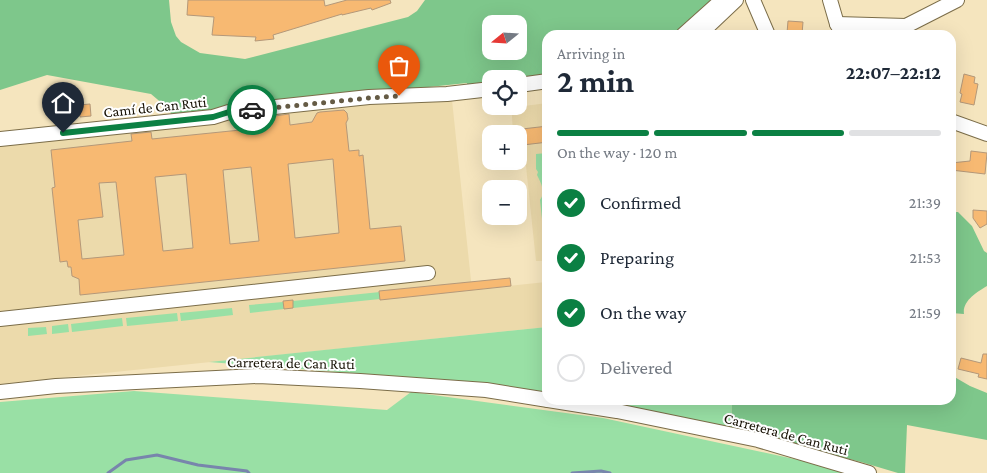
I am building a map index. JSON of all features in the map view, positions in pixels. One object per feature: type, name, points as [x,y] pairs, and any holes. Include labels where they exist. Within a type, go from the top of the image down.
[{"type":"street","points":[[704,30],[736,0]]},
{"type":"street","points":[[753,0],[766,30]]},
{"type":"street","points":[[830,0],[840,29],[906,26],[957,0]]},
{"type":"street","points":[[688,30],[718,3]]},
{"type":"street","points":[[697,30],[713,14],[718,3]]},
{"type":"street","points":[[417,81],[418,96]]},
{"type":"street","points":[[527,84],[542,82]]},
{"type":"street","name":"Camí de Can Ruti","points":[[0,139],[213,117],[229,112],[283,106],[369,98],[418,96],[482,89]]},
{"type":"street","points":[[956,123],[987,134]]},
{"type":"street","points":[[0,319],[428,273]]},
{"type":"street","name":"Carretera de Can Ruti","points":[[1,392],[56,386],[258,376],[486,390],[542,399]]},
{"type":"street","name":"Carretera de Can Ruti","points":[[579,405],[758,440],[869,473]]},
{"type":"shaded area","points":[[385,100],[452,100],[472,290],[542,282],[542,328],[0,384],[0,144],[211,122]]},
{"type":"shaded area","points":[[542,104],[542,261],[536,261],[526,170],[527,125],[513,125],[512,115],[527,115],[527,106]]},
{"type":"green space","points":[[0,0],[169,0],[171,22],[176,36],[181,42],[200,53],[245,59],[408,17],[417,11],[425,0],[719,0],[685,30],[542,30],[542,76],[527,78],[527,70],[482,70],[482,83],[467,85],[467,83],[171,114],[170,110],[151,94],[47,75],[0,90]]},
{"type":"green space","points":[[536,154],[542,154],[542,188],[537,175]]},
{"type":"green space","points":[[542,197],[542,219],[540,200]]},
{"type":"green space","points":[[956,212],[972,226],[984,251],[987,253],[987,286],[968,301],[965,305],[964,314],[956,313]]},
{"type":"green space","points":[[380,292],[380,299],[293,308],[293,301]]},
{"type":"green space","points":[[283,302],[284,309],[250,313],[249,305]]},
{"type":"green space","points":[[232,308],[233,315],[181,321],[180,313]]},
{"type":"green space","points":[[177,313],[178,321],[127,326],[126,318]]},
{"type":"green space","points":[[122,318],[123,326],[72,332],[71,324]]},
{"type":"green space","points":[[68,324],[69,332],[52,334],[52,326]]},
{"type":"green space","points":[[46,327],[47,334],[28,336],[28,328]]},
{"type":"green space","points":[[542,328],[542,392],[428,379],[209,362]]},
{"type":"green space","points":[[956,378],[987,393],[987,440],[907,425],[905,473],[898,473],[731,428],[732,405],[956,405]]},
{"type":"green space","points":[[134,391],[387,410],[411,392],[603,418],[822,465],[849,473],[0,473],[0,402]]},
{"type":"green space","points":[[609,405],[732,405],[731,428]]},
{"type":"building","points":[[188,0],[324,0],[325,6],[347,0],[390,0],[391,3],[372,10],[371,8],[342,14],[273,35],[274,39],[255,41],[256,37],[212,35],[214,17],[187,15]]},
{"type":"building","points":[[788,21],[803,22],[802,30],[787,30]]},
{"type":"building","points":[[964,74],[975,77],[974,83],[978,84],[974,105],[960,102]]},
{"type":"building","points":[[90,104],[91,116],[80,117],[79,105]]},
{"type":"building","points":[[344,110],[347,113],[348,119],[346,123],[349,151],[359,150],[359,156],[363,155],[370,229],[401,226],[405,261],[80,295],[79,279],[72,276],[71,267],[68,267],[67,261],[60,262],[52,188],[55,187],[51,150],[132,141],[131,134],[151,132],[152,139],[270,127],[268,117],[289,114],[290,125],[312,122],[317,113]],"holes":[[[333,159],[339,233],[295,238],[288,164]],[[251,167],[259,241],[230,244],[223,170]],[[186,174],[193,248],[163,251],[155,177]],[[116,182],[124,255],[82,259],[78,220],[103,217],[99,183]]]},
{"type":"building","points":[[542,127],[542,143],[527,145],[527,128]]},
{"type":"building","points":[[971,151],[987,153],[985,174],[956,171],[956,162],[970,161]]},
{"type":"building","points":[[973,210],[987,211],[987,224],[980,228],[973,218]]},
{"type":"building","points":[[510,278],[511,286],[380,300],[379,291]]},
{"type":"building","points":[[293,300],[293,308],[284,309],[283,301]]},
{"type":"building","points":[[983,354],[987,354],[987,379],[978,377],[979,374],[958,369],[961,358],[981,363]]},
{"type":"waterway","points":[[108,473],[126,460],[157,455],[198,465],[247,471],[249,473]]},
{"type":"waterway","points":[[572,473],[601,471],[610,473]]},
{"type":"way so far","points":[[252,110],[399,96]]},
{"type":"route","points":[[63,133],[213,117],[229,112],[252,110]]}]
